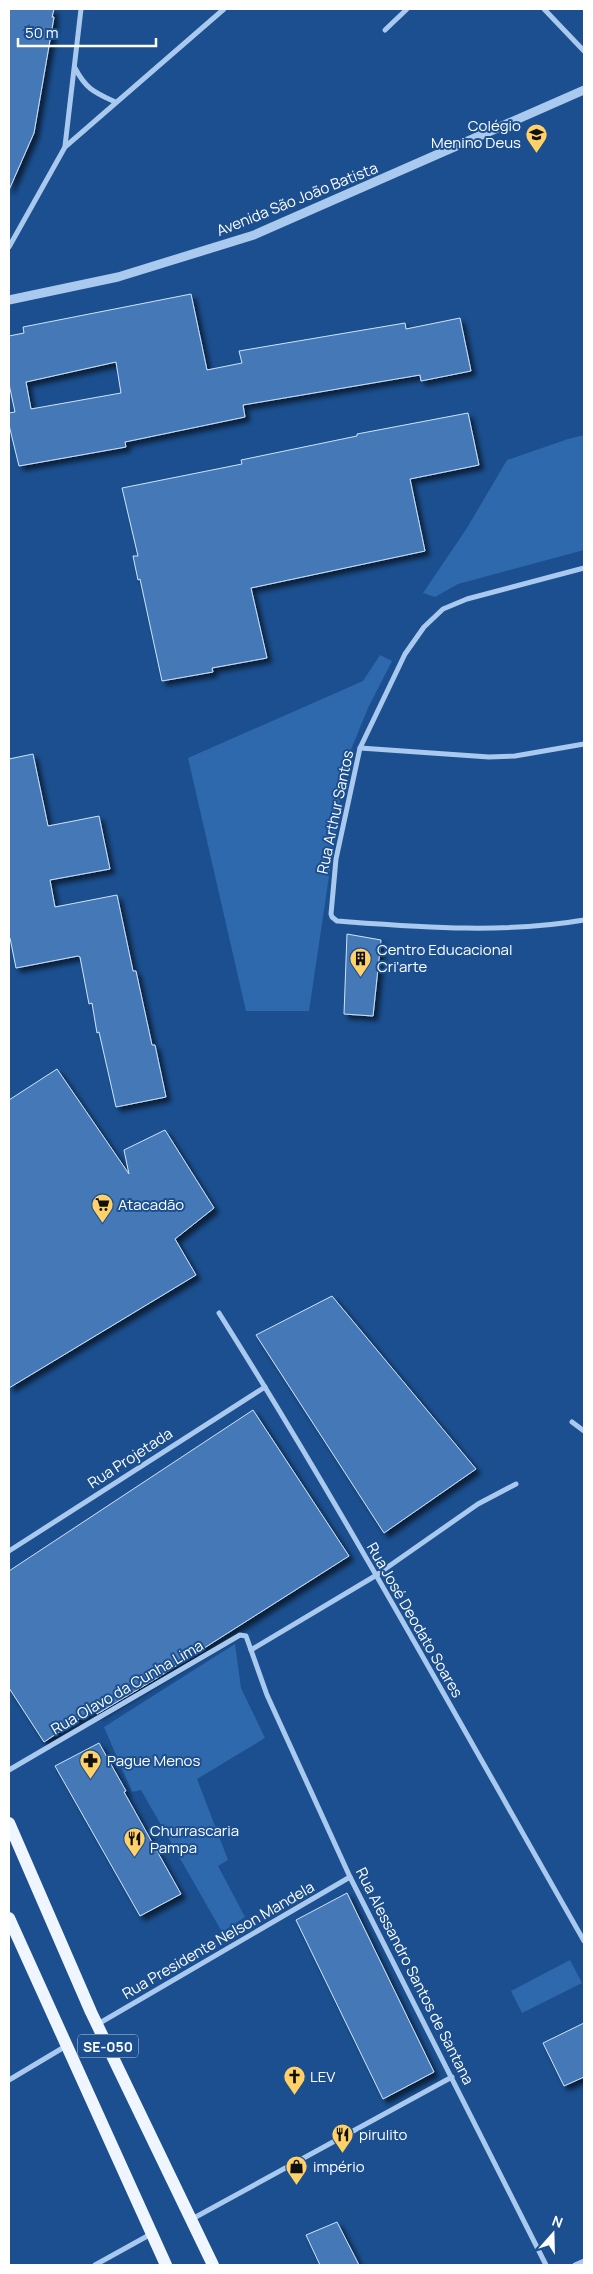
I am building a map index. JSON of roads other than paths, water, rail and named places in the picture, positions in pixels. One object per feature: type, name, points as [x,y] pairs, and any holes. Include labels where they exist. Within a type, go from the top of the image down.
[{"type":"main road","name":"SE-050","points":[[9,1823],[98,2025],[213,2265]]},
{"type":"main road","name":"SE-050","points":[[9,1918],[166,2265]]},
{"type":"street","points":[[65,147],[81,9]]},
{"type":"street","points":[[9,247],[65,147],[224,9]]},
{"type":"street","points":[[385,30],[408,9]]},
{"type":"street","points":[[544,9],[584,51]]},
{"type":"street","points":[[75,67],[90,90],[115,102]]},
{"type":"street","name":"Avenida São João Batista","points":[[9,300],[118,277],[254,235],[582,94]]},
{"type":"street","name":"Rua Arthur Santos","points":[[584,568],[467,599],[443,608],[424,627],[405,654],[360,748],[336,859],[331,914],[334,920],[462,929],[565,923],[584,920]]},
{"type":"street","points":[[360,748],[489,757],[515,756],[584,744]]},
{"type":"street","name":"Rua José Deodato Soares","points":[[219,1313],[265,1387],[376,1576],[584,1941]]},
{"type":"street","name":"Rua Projetada","points":[[9,1551],[265,1387]]},
{"type":"street","points":[[572,1422],[584,1431]]},
{"type":"street","points":[[251,1650],[376,1576],[478,1504],[516,1484]]},
{"type":"street","name":"Rua Olavo da Cunha Lima","points":[[9,1770],[240,1635],[246,1636],[266,1695]]},
{"type":"street","name":"Rua Alessandro Santos de Santana","points":[[266,1695],[350,1877],[546,2265]]},
{"type":"street","name":"Rua Presidente Nelson Mandela","points":[[98,2025],[350,1877]]},
{"type":"street","points":[[9,2080],[67,2046]]},
{"type":"street","points":[[192,2219],[452,2077]]},
{"type":"street","points":[[95,2265],[152,2234]]},
{"type":"street","points":[[575,2265],[584,2261]]},
{"type":"place","name":"Colégio Menino Deus","points":[[537,153]]},
{"type":"place","name":"Centro Educacional Cri'arte","points":[[361,977]]},
{"type":"place","name":"Atacadão","points":[[102,1223]]},
{"type":"place","name":"Pague Menos","points":[[91,1779]]},
{"type":"place","name":"Churrascaria Pampa","points":[[134,1858]]},
{"type":"place","name":"LEV","points":[[294,2095]]},
{"type":"place","name":"pirulito","points":[[343,2153]]},
{"type":"place","name":"império","points":[[297,2185]]}]
